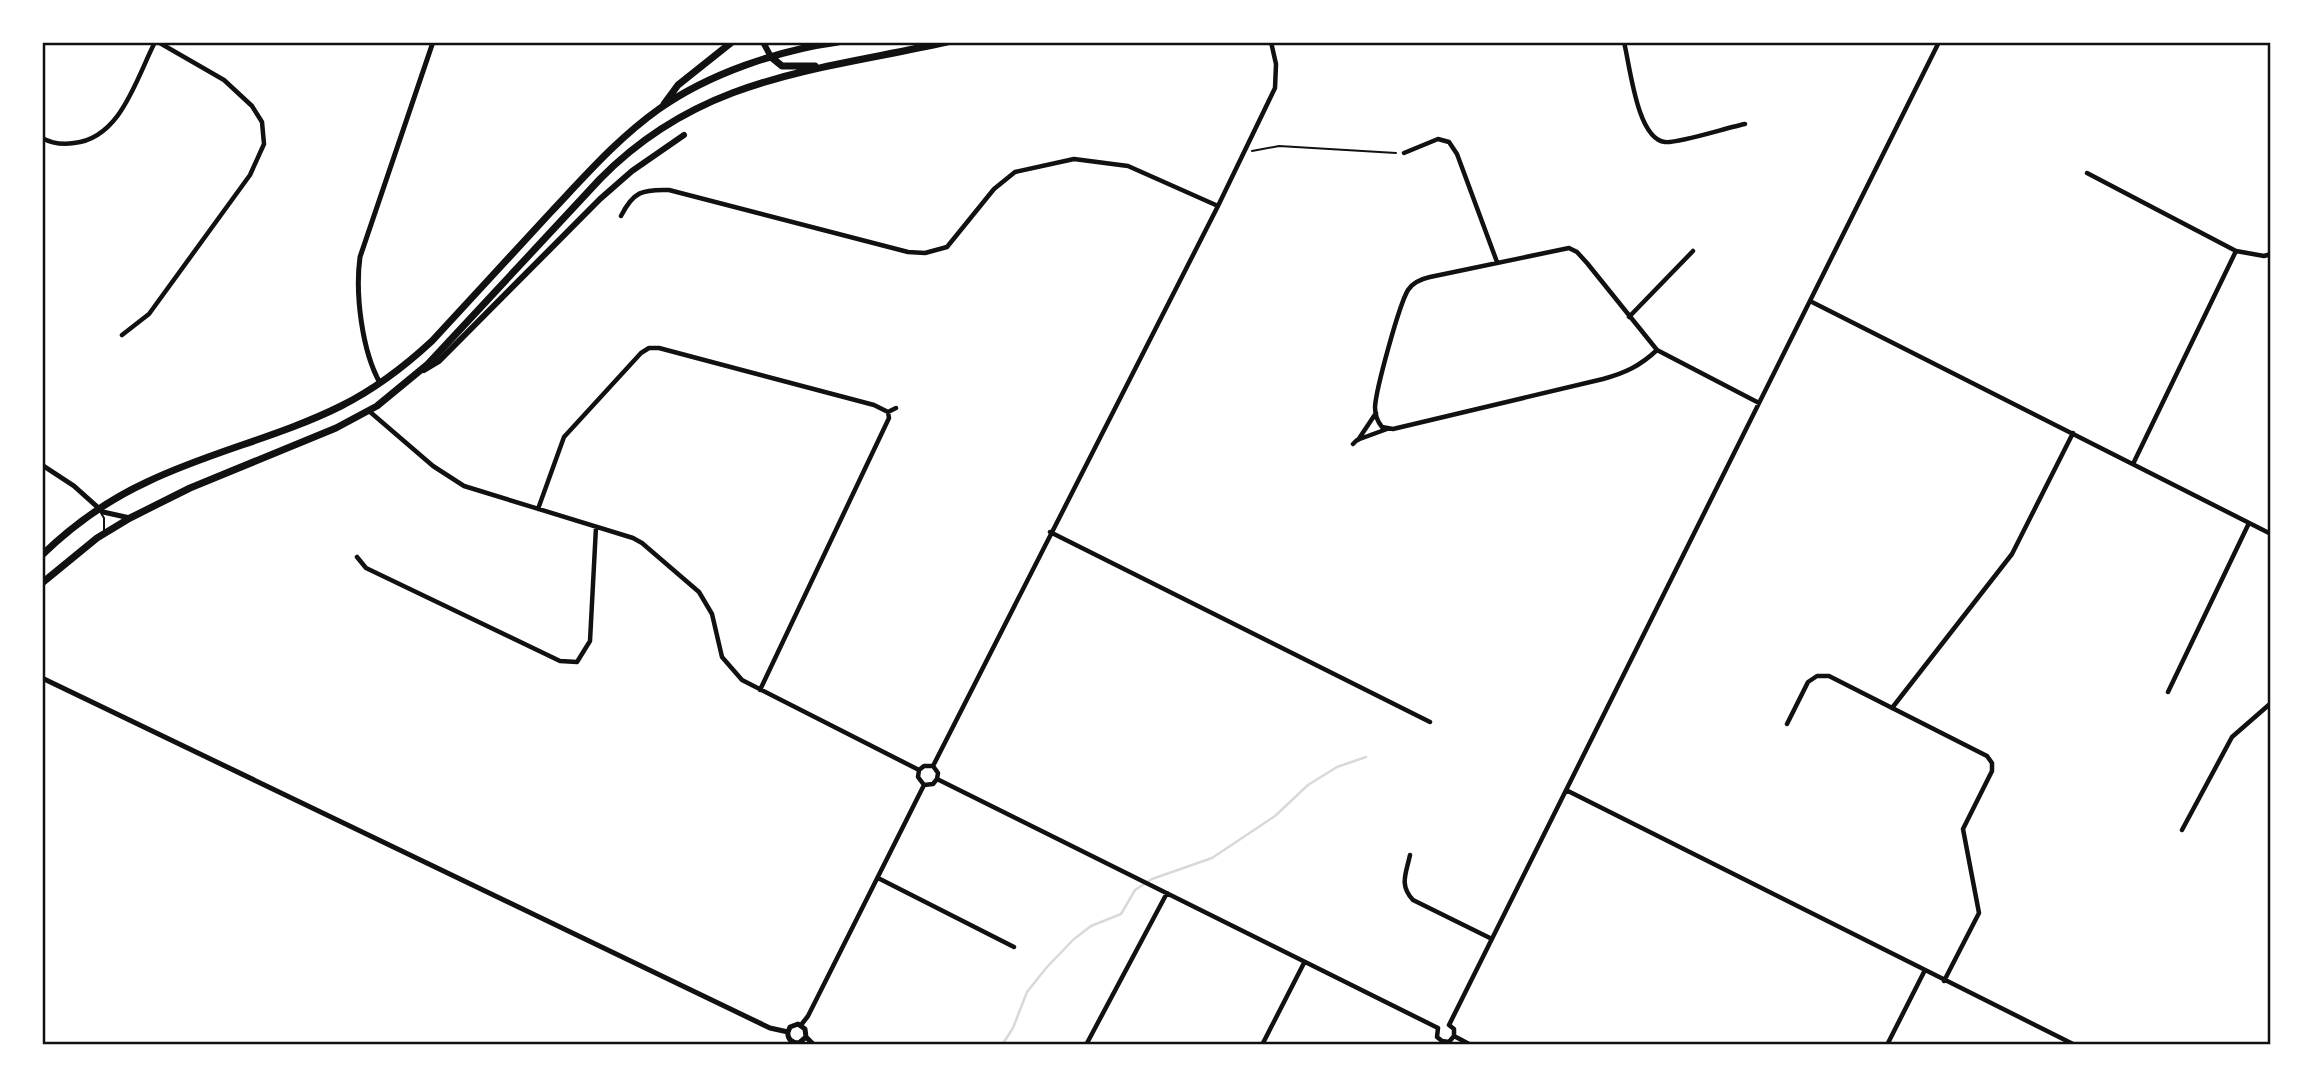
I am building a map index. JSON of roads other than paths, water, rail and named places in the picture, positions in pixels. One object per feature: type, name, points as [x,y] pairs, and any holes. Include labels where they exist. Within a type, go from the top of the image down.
[{"type":"highway","points":[[661,108],[678,85],[732,42]]},
{"type":"highway","points":[[42,555],[99,509],[127,492],[169,472],[330,411],[380,383],[432,341],[603,157],[661,108],[706,83],[771,57],[831,42]]},
{"type":"highway","points":[[42,583],[61,565],[130,518],[190,488],[310,439],[369,411],[418,374],[617,161],[657,130],[693,108],[727,93],[826,65],[947,42]]},
{"type":"highway","points":[[771,57],[776,64],[784,67],[826,65]]},
{"type":"main road","points":[[380,383],[374,374],[362,320],[358,291],[360,257],[433,42]]},
{"type":"main road","points":[[762,42],[771,57]]},
{"type":"main road","points":[[418,374],[439,361],[607,192],[684,135]]},
{"type":"main road","points":[[42,464],[74,486],[99,509],[112,516],[130,518]]},
{"type":"main road","points":[[42,678],[771,1028],[788,1032]]},
{"type":"main road","points":[[793,1025],[801,1025],[806,1029],[806,1037],[802,1042],[796,1043],[790,1040],[788,1032],[793,1025]]},
{"type":"main road","points":[[806,1037],[814,1045]]},
{"type":"street","points":[[42,138],[64,145],[84,142],[103,133],[121,110],[156,42],[224,80],[252,106],[262,122],[264,144],[250,176],[149,314],[122,335]]},
{"type":"street","points":[[933,766],[1218,206],[1275,88],[1276,64],[1271,42]]},
{"type":"street","points":[[1625,42],[1643,125],[1653,138],[1667,143],[1745,124]]},
{"type":"street","points":[[1449,1025],[1939,42]]},
{"type":"street","points":[[1404,153],[1438,139],[1449,142],[1457,154],[1497,262]]},
{"type":"street","points":[[621,216],[634,196],[649,189],[669,190],[908,252],[925,253],[947,247],[994,189],[1015,172],[1074,159],[1128,166],[1218,206]]},
{"type":"street","points":[[2087,173],[2236,251],[2264,256],[2271,254]]},
{"type":"street","points":[[1387,429],[1380,425],[1376,413],[1377,398],[1399,314],[1411,286],[1425,278],[1569,248],[1587,263],[1657,351],[1759,403]]},
{"type":"street","points":[[1629,317],[1693,251]]},
{"type":"street","points":[[2133,464],[2236,251]]},
{"type":"street","points":[[1810,301],[2271,534]]},
{"type":"street","points":[[538,509],[564,437],[649,348],[659,348],[861,401],[888,412],[889,418],[760,690]]},
{"type":"street","points":[[1376,413],[1355,442],[1387,429],[1625,373],[1641,365],[1657,351]]},
{"type":"street","points":[[888,412],[896,408]]},
{"type":"street","points":[[369,411],[449,478],[464,486],[634,538],[642,543],[699,592],[712,614],[722,657],[742,680],[919,770]]},
{"type":"street","points":[[1892,708],[2012,554],[2073,433]]},
{"type":"street","points":[[2168,692],[2250,523]]},
{"type":"street","points":[[357,557],[366,568],[560,661],[577,662],[590,641],[596,527]]},
{"type":"street","points":[[1050,532],[1430,722]]},
{"type":"street","points":[[1787,723],[1808,682],[1817,676],[1829,677],[1987,756],[1992,763],[1993,771],[1963,829],[1979,913],[1944,981]]},
{"type":"street","points":[[2182,830],[2232,737],[2271,703]]},
{"type":"street","points":[[924,785],[918,777],[919,770],[924,766],[933,766]]},
{"type":"street","points":[[924,785],[933,784],[937,779],[938,773],[933,766]]},
{"type":"street","points":[[937,779],[1438,1028]]},
{"type":"street","points":[[801,1025],[808,1016],[924,785]]},
{"type":"street","points":[[1566,790],[2075,1045]]},
{"type":"street","points":[[1410,855],[1404,881],[1405,891],[1413,900],[1492,939]]},
{"type":"street","points":[[878,878],[1014,947]]},
{"type":"street","points":[[1086,1045],[1167,893]]},
{"type":"street","points":[[1262,1045],[1304,962]]},
{"type":"street","points":[[1887,1045],[1925,970]]},
{"type":"street","points":[[1443,1024],[1449,1025],[1454,1030],[1454,1037],[1449,1042],[1440,1043],[1437,1037],[1438,1028],[1443,1024]]},
{"type":"street","points":[[1454,1037],[1471,1045]]},
{"type":"lane","points":[[99,509],[104,518],[103,534]]},
{"type":"waterway","points":[[1002,1045],[1013,1028],[1027,992],[1047,967],[1091,926],[1121,914],[1135,890],[1152,879],[1212,858],[1275,816],[1308,785],[1337,767],[1366,757]]}]
